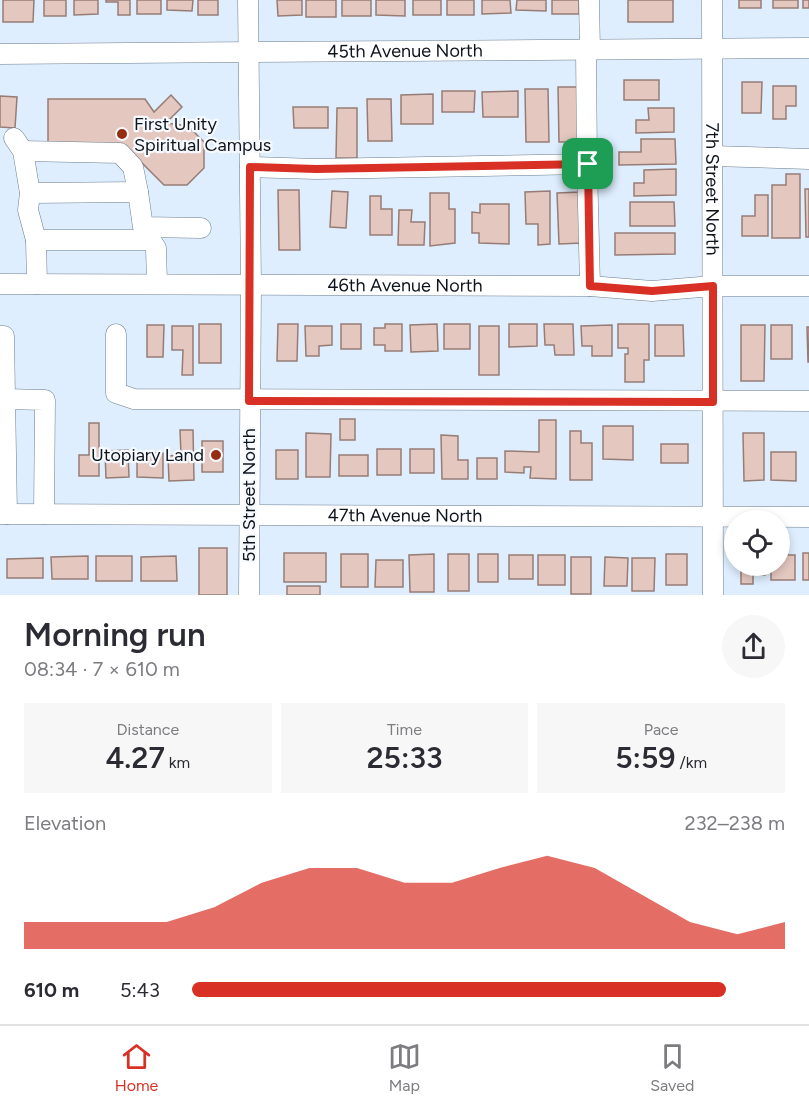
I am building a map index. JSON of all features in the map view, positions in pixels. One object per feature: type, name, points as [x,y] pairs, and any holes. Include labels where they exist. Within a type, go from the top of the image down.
[{"type":"street","name":"5th Street North","points":[[248,0],[251,285],[249,595]]},
{"type":"street","points":[[590,0],[588,50],[590,286]]},
{"type":"street","name":"7th Street North","points":[[712,0],[713,595]]},
{"type":"street","name":"45th Avenue North","points":[[0,54],[248,54],[809,48]]},
{"type":"street","points":[[37,284],[36,240],[28,210],[30,193],[18,145],[120,153],[133,167],[146,233],[156,248],[157,284]]},
{"type":"street","points":[[712,156],[809,159]]},
{"type":"street","points":[[250,167],[316,169],[588,164]]},
{"type":"street","points":[[30,193],[138,192]]},
{"type":"street","points":[[36,240],[201,228]]},
{"type":"street","name":"46th Avenue North","points":[[0,284],[590,286],[652,291],[713,286],[809,286]]},
{"type":"street","points":[[116,334],[117,393],[126,397],[249,401],[809,402]]},
{"type":"street","points":[[0,336],[4,336],[4,514]]},
{"type":"street","points":[[5,399],[45,400],[44,514]]},
{"type":"street","name":"47th Avenue North","points":[[4,514],[809,517]]},
{"type":"building","points":[[3,0],[34,0],[33,22],[3,22]]},
{"type":"building","points":[[44,0],[66,0],[66,16],[44,16]]},
{"type":"building","points":[[74,0],[98,0],[98,14],[74,15]]},
{"type":"building","points":[[106,0],[130,0],[130,15],[118,15],[118,2],[106,2]]},
{"type":"building","points":[[137,0],[161,0],[161,14],[137,14]]},
{"type":"building","points":[[167,0],[193,0],[192,11],[167,10]]},
{"type":"building","points":[[198,0],[218,0],[218,15],[198,15]]},
{"type":"building","points":[[277,0],[302,0],[302,15],[278,16]]},
{"type":"building","points":[[306,0],[336,0],[336,17],[306,17]]},
{"type":"building","points":[[342,0],[371,0],[371,16],[342,16]]},
{"type":"building","points":[[376,0],[405,0],[405,16],[376,15]]},
{"type":"building","points":[[413,0],[441,0],[441,15],[413,15]]},
{"type":"building","points":[[447,0],[474,0],[474,15],[447,15]]},
{"type":"building","points":[[482,0],[510,0],[511,13],[482,14]]},
{"type":"building","points":[[517,0],[546,0],[546,11],[516,10]]},
{"type":"building","points":[[552,0],[579,0],[579,14],[552,14]]},
{"type":"building","points":[[628,0],[673,0],[673,22],[628,22]]},
{"type":"building","points":[[739,0],[761,0],[761,8],[739,8]]},
{"type":"building","points":[[773,0],[798,0],[798,8],[773,8]]},
{"type":"building","points":[[803,0],[809,0],[809,8],[803,8]]},
{"type":"building","points":[[624,80],[659,80],[659,100],[624,100]]},
{"type":"building","points":[[742,82],[762,82],[761,113],[742,113]]},
{"type":"building","points":[[773,86],[796,86],[796,106],[786,106],[786,119],[773,119]]},
{"type":"building","points":[[558,87],[581,87],[582,142],[559,142]]},
{"type":"building","points":[[525,89],[548,89],[549,142],[526,142]]},
{"type":"building","points":[[442,91],[475,91],[474,112],[442,112]]},
{"type":"building","points":[[518,91],[518,117],[483,117],[482,92]]},
{"type":"building","points":[[433,94],[433,124],[401,124],[401,95]]},
{"type":"building","name":"First Unity Spiritual Campus","points":[[171,95],[182,107],[166,123],[188,126],[204,142],[204,168],[187,185],[164,185],[123,144],[48,143],[48,99],[145,99],[154,112]]},
{"type":"building","points":[[0,96],[17,97],[15,128],[0,127]]},
{"type":"building","points":[[367,99],[391,99],[392,141],[368,141]]},
{"type":"building","points":[[293,107],[328,107],[328,128],[294,128]]},
{"type":"building","points":[[337,108],[357,108],[357,158],[336,158]]},
{"type":"building","points":[[648,108],[674,108],[674,132],[636,133],[636,120],[649,120]]},
{"type":"building","points":[[641,139],[675,139],[676,164],[619,165],[619,152],[641,152]]},
{"type":"building","points":[[676,169],[676,195],[634,196],[634,183],[644,183],[644,170]]},
{"type":"building","points":[[786,174],[800,174],[800,238],[772,238],[772,185],[786,185]]},
{"type":"building","points":[[805,189],[809,189],[809,237],[806,237]]},
{"type":"building","points":[[278,190],[299,190],[300,250],[279,250]]},
{"type":"building","points":[[332,191],[348,192],[346,228],[330,227]]},
{"type":"building","points":[[550,191],[550,244],[538,245],[538,224],[526,224],[525,192]]},
{"type":"building","points":[[580,192],[582,243],[559,244],[557,193]]},
{"type":"building","points":[[430,193],[449,193],[449,209],[455,209],[455,243],[430,246]]},
{"type":"building","points":[[755,195],[768,195],[768,236],[742,236],[742,216],[755,216]]},
{"type":"building","points":[[370,196],[381,196],[381,209],[392,209],[392,235],[370,235]]},
{"type":"building","points":[[630,202],[674,202],[675,226],[630,226]]},
{"type":"building","points":[[480,204],[509,204],[509,244],[479,243],[479,233],[472,233],[472,212],[480,213]]},
{"type":"building","points":[[399,210],[412,210],[411,222],[425,222],[424,245],[398,245]]},
{"type":"building","points":[[615,233],[675,233],[675,254],[615,255]]},
{"type":"building","points":[[199,324],[221,324],[221,363],[199,363]]},
{"type":"building","points":[[278,324],[298,324],[297,361],[277,361]]},
{"type":"building","points":[[341,324],[361,324],[361,349],[341,349]]},
{"type":"building","points":[[385,324],[402,324],[402,351],[385,351],[385,345],[374,345],[374,328],[385,328]]},
{"type":"building","points":[[437,324],[438,351],[411,352],[410,325]]},
{"type":"building","points":[[444,324],[470,324],[470,349],[444,349]]},
{"type":"building","points":[[509,324],[537,324],[537,346],[509,347]]},
{"type":"building","points":[[544,324],[573,324],[574,355],[555,355],[554,345],[545,345]]},
{"type":"building","points":[[618,324],[649,324],[649,360],[644,360],[644,382],[625,382],[625,354],[628,354],[628,348],[618,348]]},
{"type":"building","points":[[147,325],[164,325],[163,357],[147,357]]},
{"type":"building","points":[[612,325],[612,356],[592,356],[592,346],[582,346],[581,326]]},
{"type":"building","points":[[655,325],[683,325],[684,356],[655,356]]},
{"type":"building","points":[[741,325],[765,325],[764,381],[741,381]]},
{"type":"building","points":[[771,325],[792,325],[792,359],[771,359]]},
{"type":"building","points":[[172,326],[193,326],[193,375],[182,375],[183,350],[172,350]]},
{"type":"building","points":[[305,326],[332,326],[332,345],[319,346],[319,356],[306,356]]},
{"type":"building","points":[[479,326],[499,326],[499,375],[479,375]]},
{"type":"building","points":[[807,327],[809,327],[809,362],[808,362]]},
{"type":"building","points":[[340,419],[355,419],[355,440],[340,440]]},
{"type":"building","points":[[539,420],[556,420],[556,479],[530,478],[531,467],[524,467],[524,473],[505,472],[505,451],[539,452]]},
{"type":"building","points":[[89,423],[99,423],[99,476],[79,476],[79,455],[89,455]]},
{"type":"building","points":[[603,426],[633,426],[633,460],[603,459]]},
{"type":"building","points":[[180,430],[193,430],[194,480],[169,481],[168,456],[181,455]]},
{"type":"building","points":[[570,431],[581,431],[581,443],[592,443],[592,480],[570,480]]},
{"type":"building","points":[[306,433],[331,434],[330,477],[306,477]]},
{"type":"building","points":[[743,433],[764,433],[764,480],[744,481]]},
{"type":"building","points":[[441,435],[458,436],[458,460],[468,460],[468,479],[442,479]]},
{"type":"building","points":[[202,441],[223,441],[223,472],[202,472]]},
{"type":"building","points":[[661,444],[688,444],[688,463],[661,463]]},
{"type":"building","points":[[377,449],[401,449],[401,475],[377,475]]},
{"type":"building","points":[[410,449],[434,449],[434,473],[410,473]]},
{"type":"building","points":[[128,450],[129,477],[106,478],[105,451]]},
{"type":"building","points":[[276,450],[298,450],[298,479],[276,479]]},
{"type":"building","points":[[771,452],[796,452],[796,481],[771,480]]},
{"type":"building","points":[[137,453],[163,453],[163,478],[137,477]]},
{"type":"building","points":[[339,455],[368,455],[368,476],[339,476]]},
{"type":"building","points":[[477,458],[497,458],[497,479],[477,479]]},
{"type":"building","points":[[199,548],[227,548],[227,595],[199,595]]},
{"type":"building","points":[[284,553],[326,553],[326,582],[284,582]]},
{"type":"building","points":[[803,553],[809,553],[809,580],[803,580]]},
{"type":"building","points":[[341,554],[368,554],[368,587],[341,587]]},
{"type":"building","points":[[434,554],[434,592],[410,592],[409,555]]},
{"type":"building","points":[[448,554],[469,554],[469,591],[448,591]]},
{"type":"building","points":[[478,554],[498,554],[498,582],[478,582]]},
{"type":"building","points":[[666,554],[687,554],[687,585],[666,585]]},
{"type":"building","points":[[509,555],[533,555],[533,579],[509,579]]},
{"type":"building","points":[[538,555],[565,555],[565,585],[538,585]]},
{"type":"building","points":[[790,555],[795,555],[795,580],[771,580],[771,576],[790,576]]},
{"type":"building","points":[[88,556],[88,579],[52,579],[51,557]]},
{"type":"building","points":[[96,556],[132,556],[132,581],[96,581]]},
{"type":"building","points":[[176,556],[177,581],[141,581],[141,557]]},
{"type":"building","points":[[571,557],[591,557],[591,594],[571,594]]},
{"type":"building","points":[[605,557],[628,558],[627,586],[604,586]]},
{"type":"building","points":[[43,558],[43,578],[7,578],[7,559]]},
{"type":"building","points":[[632,558],[655,558],[654,591],[632,591]]},
{"type":"building","points":[[376,560],[403,560],[403,587],[375,587]]},
{"type":"building","points":[[741,576],[753,576],[753,584],[741,584]]},
{"type":"building","points":[[287,586],[320,586],[320,595],[287,595]]},
{"type":"place","name":"First Unity Spiritual Campus","points":[[122,134]]},
{"type":"place","name":"Utopiary Land","points":[[216,455]]},
{"type":"route","points":[[588,164],[590,286],[652,291],[713,286],[713,402],[249,401],[250,167],[316,169],[588,164]]}]
